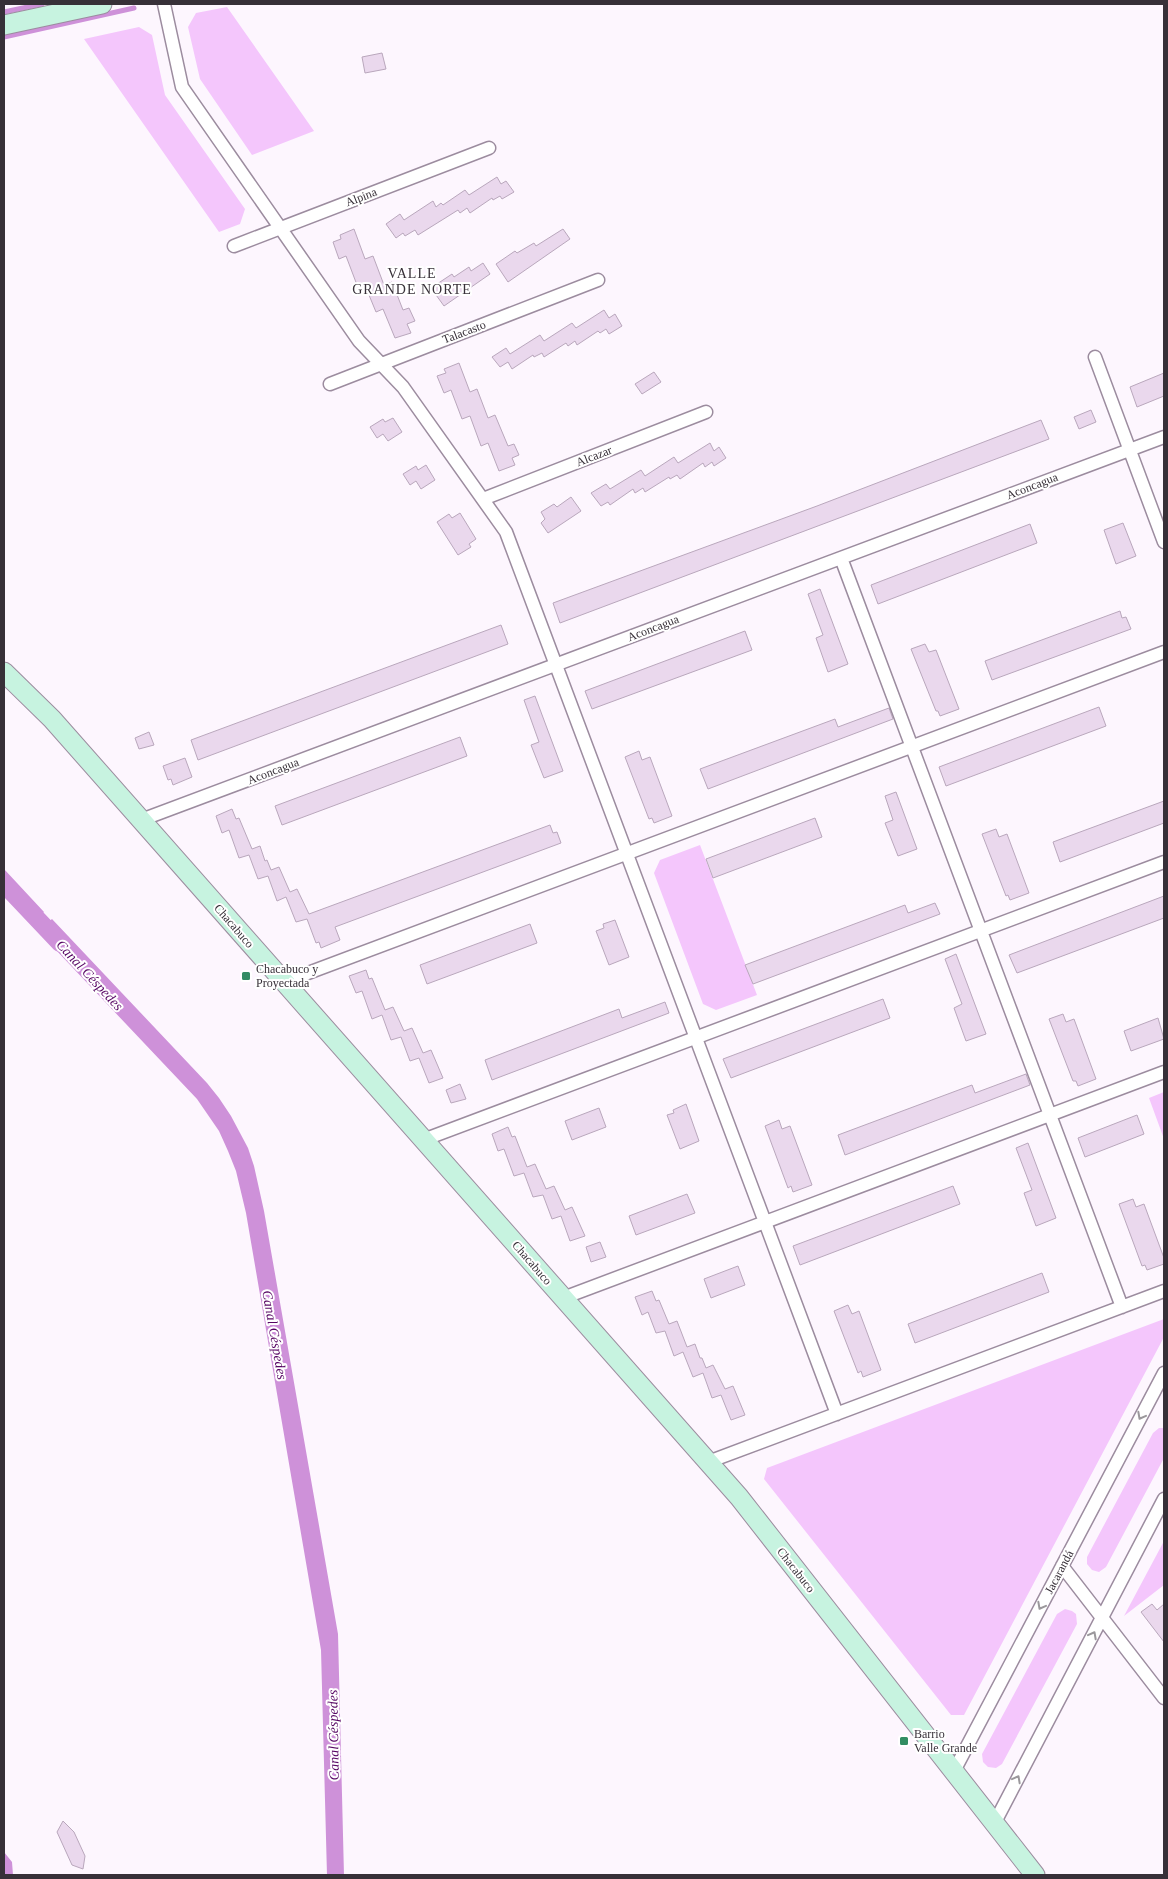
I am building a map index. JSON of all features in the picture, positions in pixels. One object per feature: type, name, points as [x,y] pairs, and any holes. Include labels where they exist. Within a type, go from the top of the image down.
[{"type":"street","points":[[4,25],[102,4]]},
{"type":"street","points":[[164,4],[182,87],[359,341],[403,387],[506,532],[837,1414]]},
{"type":"street","name":"Alpina","points":[[234,246],[489,148]]},
{"type":"street","name":"Talacasto","points":[[330,384],[598,280]]},
{"type":"street","points":[[1095,357],[1164,542]]},
{"type":"street","name":"Alcazar","points":[[483,499],[706,412]]},
{"type":"street","name":"Aconcagua","points":[[141,820],[1164,437]]},
{"type":"street","points":[[841,558],[1122,1307]]},
{"type":"street","points":[[284,982],[1164,652]]},
{"type":"street","name":"Chacabuco","points":[[4,672],[52,719],[739,1497],[1035,1875]]},
{"type":"street","points":[[423,1140],[1164,862]]},
{"type":"street","points":[[563,1298],[1164,1072]]},
{"type":"street","points":[[708,1462],[1164,1291]]},
{"type":"street","name":"Jacarandá","points":[[954,1771],[1062,1566],[1159,1397],[1164,1373]]},
{"type":"street","points":[[995,1822],[1164,1499]]},
{"type":"street","points":[[1062,1566],[1164,1698]]},
{"type":"shaded area","points":[[227,7],[314,131],[252,155],[200,79],[188,27],[196,13]]},
{"type":"shaded area","points":[[139,27],[152,35],[165,95],[245,209],[240,224],[219,232],[84,39]]},
{"type":"shaded area","points":[[700,845],[757,995],[716,1010],[703,1004],[654,873],[660,860]]},
{"type":"shaded area","points":[[1164,1092],[1164,1139],[1149,1098]]},
{"type":"shaded area","points":[[1164,1319],[1164,1337],[964,1715],[951,1715],[764,1479],[767,1468]]},
{"type":"shaded area","points":[[1159,1428],[1164,1428],[1164,1458],[1106,1567],[1099,1572],[1092,1570],[1087,1564],[1087,1557],[1153,1433]]},
{"type":"shaded area","points":[[1164,1541],[1164,1585],[1124,1616]]},
{"type":"shaded area","points":[[1065,1609],[1076,1614],[1077,1624],[1002,1764],[996,1768],[988,1767],[983,1762],[982,1754],[1057,1614]]},
{"type":"water","points":[[4,869],[44,912],[31,924],[4,895]]},
{"type":"water","points":[[52,919],[207,1083],[231,1116],[248,1148],[254,1166],[264,1211],[338,1634],[344,1875],[327,1875],[321,1650],[246,1213],[236,1171],[219,1131],[197,1099],[38,931]]},
{"type":"water","points":[[4,1852],[12,1862],[13,1875],[4,1875]]},
{"type":"building","points":[[382,53],[386,69],[365,73],[362,57]]},
{"type":"building","points":[[497,177],[501,184],[506,181],[514,192],[502,199],[500,196],[493,200],[492,198],[470,213],[467,208],[460,213],[458,210],[418,235],[415,230],[405,236],[403,233],[396,238],[386,224],[400,214],[404,220],[433,201],[436,207],[441,203],[443,205],[465,190],[469,195]]},
{"type":"building","points":[[354,229],[365,259],[373,256],[384,285],[392,282],[403,310],[409,308],[415,321],[407,324],[411,333],[395,338],[383,309],[376,312],[364,283],[357,285],[346,256],[339,259],[333,242],[341,239],[340,235]]},
{"type":"building","points":[[563,229],[570,239],[508,282],[496,264],[515,251],[517,253],[534,243],[536,246]]},
{"type":"building","points":[[483,263],[490,274],[444,306],[431,288],[452,274],[454,277],[469,267],[471,271]]},
{"type":"building","points":[[604,310],[609,318],[615,314],[622,326],[609,334],[606,329],[600,333],[598,331],[577,345],[575,341],[568,346],[566,343],[544,357],[542,353],[534,357],[533,355],[512,369],[508,362],[500,367],[492,357],[506,348],[510,354],[540,335],[544,341],[572,323],[576,328]]},
{"type":"building","points":[[459,363],[470,392],[477,389],[488,418],[495,415],[508,446],[514,444],[519,455],[512,458],[515,465],[499,471],[488,443],[481,446],[470,416],[462,419],[451,390],[444,393],[437,376],[446,373],[444,369]]},
{"type":"building","points":[[654,372],[661,382],[642,394],[635,384]]},
{"type":"building","points":[[1164,373],[1164,396],[1137,407],[1130,387]]},
{"type":"building","points":[[1091,410],[1096,422],[1079,429],[1074,417]]},
{"type":"building","points":[[393,418],[402,432],[388,441],[383,434],[377,438],[370,427],[383,419],[385,422]]},
{"type":"building","points":[[1041,420],[1049,439],[560,623],[553,603],[817,506]]},
{"type":"building","points":[[710,443],[714,451],[719,447],[726,458],[714,466],[712,462],[705,467],[703,463],[680,479],[677,475],[670,479],[669,477],[645,492],[643,488],[635,493],[633,489],[610,505],[608,502],[601,506],[591,493],[606,484],[610,489],[641,470],[645,476],[674,457],[678,463]]},
{"type":"building","points":[[426,465],[435,480],[421,489],[416,481],[410,485],[403,474],[416,466],[418,470]]},
{"type":"building","points":[[571,497],[581,511],[548,533],[541,523],[545,519],[541,512],[554,504],[557,507]]},
{"type":"building","points":[[460,513],[476,539],[469,544],[471,547],[458,555],[437,522],[449,514],[452,518]]},
{"type":"building","points":[[1123,523],[1136,556],[1116,564],[1104,530]]},
{"type":"building","points":[[1030,524],[1037,543],[878,604],[871,585]]},
{"type":"building","points":[[820,589],[848,664],[828,672],[816,638],[823,635],[808,594]]},
{"type":"building","points":[[1120,611],[1122,618],[1126,617],[1131,629],[992,680],[985,661]]},
{"type":"building","points":[[501,625],[508,644],[198,760],[191,740]]},
{"type":"building","points":[[745,631],[752,650],[592,709],[585,691]]},
{"type":"building","points":[[925,644],[929,652],[936,650],[959,709],[940,716],[938,711],[936,711],[911,649]]},
{"type":"building","points":[[535,696],[563,771],[544,778],[531,745],[539,742],[524,700]]},
{"type":"building","points":[[1099,707],[1106,726],[946,786],[939,767]]},
{"type":"building","points":[[889,708],[893,719],[708,789],[700,769],[835,719],[838,727]]},
{"type":"building","points":[[149,732],[154,745],[139,749],[135,738]]},
{"type":"building","points":[[460,737],[467,756],[282,825],[275,806]]},
{"type":"building","points":[[639,751],[642,760],[650,757],[672,816],[654,823],[652,818],[649,819],[625,757]]},
{"type":"building","points":[[185,758],[192,777],[173,785],[171,779],[168,780],[163,766]]},
{"type":"building","points":[[896,792],[917,849],[898,856],[885,823],[893,820],[885,796]]},
{"type":"building","points":[[1164,801],[1164,823],[1060,862],[1053,842]]},
{"type":"building","points":[[232,809],[236,819],[239,818],[252,849],[260,846],[265,861],[267,860],[271,870],[279,867],[290,892],[297,889],[309,914],[550,825],[553,833],[557,832],[561,843],[335,927],[340,940],[321,948],[319,942],[316,943],[307,919],[296,922],[286,897],[277,901],[268,876],[258,879],[249,855],[239,858],[229,830],[222,833],[216,816]]},
{"type":"building","points":[[815,818],[822,837],[713,878],[706,859]]},
{"type":"building","points":[[996,829],[999,837],[1007,834],[1029,893],[1010,900],[1008,895],[1006,896],[982,834]]},
{"type":"building","points":[[1164,896],[1164,918],[1017,973],[1009,955]]},
{"type":"building","points":[[935,903],[940,914],[753,984],[745,965],[905,905],[908,913]]},
{"type":"building","points":[[615,920],[629,957],[609,965],[596,931],[604,928],[603,924]]},
{"type":"building","points":[[530,924],[537,943],[427,984],[420,965]]},
{"type":"building","points":[[956,954],[986,1034],[966,1041],[954,1008],[962,1004],[945,959]]},
{"type":"building","points":[[366,970],[369,979],[372,978],[385,1010],[393,1007],[404,1031],[412,1028],[423,1053],[431,1050],[443,1078],[429,1083],[419,1058],[410,1061],[401,1037],[391,1040],[382,1015],[372,1019],[362,991],[356,993],[349,976]]},
{"type":"building","points":[[883,999],[890,1018],[731,1078],[723,1059]]},
{"type":"building","points":[[665,1002],[669,1013],[492,1080],[485,1060],[619,1009],[622,1018]]},
{"type":"building","points":[[1063,1014],[1066,1022],[1074,1019],[1096,1079],[1078,1086],[1076,1081],[1073,1081],[1049,1019]]},
{"type":"building","points":[[1158,1018],[1164,1039],[1131,1051],[1124,1031]]},
{"type":"building","points":[[1026,1074],[1030,1085],[845,1155],[838,1135],[972,1085],[975,1093]]},
{"type":"building","points":[[460,1084],[466,1099],[451,1103],[446,1090]]},
{"type":"building","points":[[686,1104],[699,1141],[680,1149],[667,1115],[674,1113],[673,1110]]},
{"type":"building","points":[[599,1108],[606,1127],[572,1140],[565,1121]]},
{"type":"building","points":[[1137,1115],[1144,1134],[1085,1157],[1078,1138]]},
{"type":"building","points":[[779,1120],[782,1129],[790,1126],[812,1185],[793,1192],[791,1186],[788,1188],[765,1126]]},
{"type":"building","points":[[508,1127],[512,1137],[515,1136],[527,1167],[535,1164],[546,1189],[554,1186],[565,1210],[572,1207],[585,1236],[570,1241],[561,1216],[552,1219],[543,1195],[533,1197],[524,1173],[514,1176],[504,1149],[498,1151],[492,1134]]},
{"type":"building","points":[[1028,1143],[1056,1218],[1036,1226],[1024,1193],[1032,1190],[1016,1148]]},
{"type":"building","points":[[953,1186],[960,1204],[800,1265],[793,1246]]},
{"type":"building","points":[[687,1194],[695,1213],[636,1235],[629,1216]]},
{"type":"building","points":[[1133,1199],[1136,1207],[1144,1204],[1164,1258],[1164,1264],[1147,1270],[1145,1265],[1142,1266],[1119,1204]]},
{"type":"building","points":[[600,1242],[606,1257],[591,1262],[586,1247]]},
{"type":"building","points":[[738,1266],[745,1285],[711,1298],[704,1279]]},
{"type":"building","points":[[1042,1273],[1049,1292],[915,1343],[908,1324]]},
{"type":"building","points":[[652,1291],[656,1301],[659,1300],[669,1324],[677,1321],[687,1347],[695,1344],[706,1368],[713,1365],[725,1389],[733,1386],[745,1415],[731,1420],[721,1395],[712,1398],[703,1373],[693,1377],[683,1352],[674,1356],[665,1331],[656,1333],[648,1312],[642,1315],[635,1297]]},
{"type":"building","points":[[848,1305],[852,1314],[859,1311],[881,1370],[863,1377],[861,1371],[858,1373],[834,1311]]},
{"type":"building","points":[[1152,1604],[1157,1610],[1164,1604],[1164,1642],[1141,1612]]},
{"type":"building","points":[[63,1821],[74,1832],[85,1856],[83,1869],[72,1865],[57,1832]]},
{"type":"waterway","points":[[4,12],[42,4]]},
{"type":"waterway","points":[[4,37],[134,8]]},
{"type":"waterway","name":"Canal Céspedes","points":[[4,884],[60,943]]},
{"type":"place","name":"Chacabuco y Proyectada","points":[[246,976]]},
{"type":"place","name":"Barrio Valle Grande","points":[[904,1741]]},
{"type":"district","name":"VALLE GRANDE NORTE","points":[[412,282]]}]
